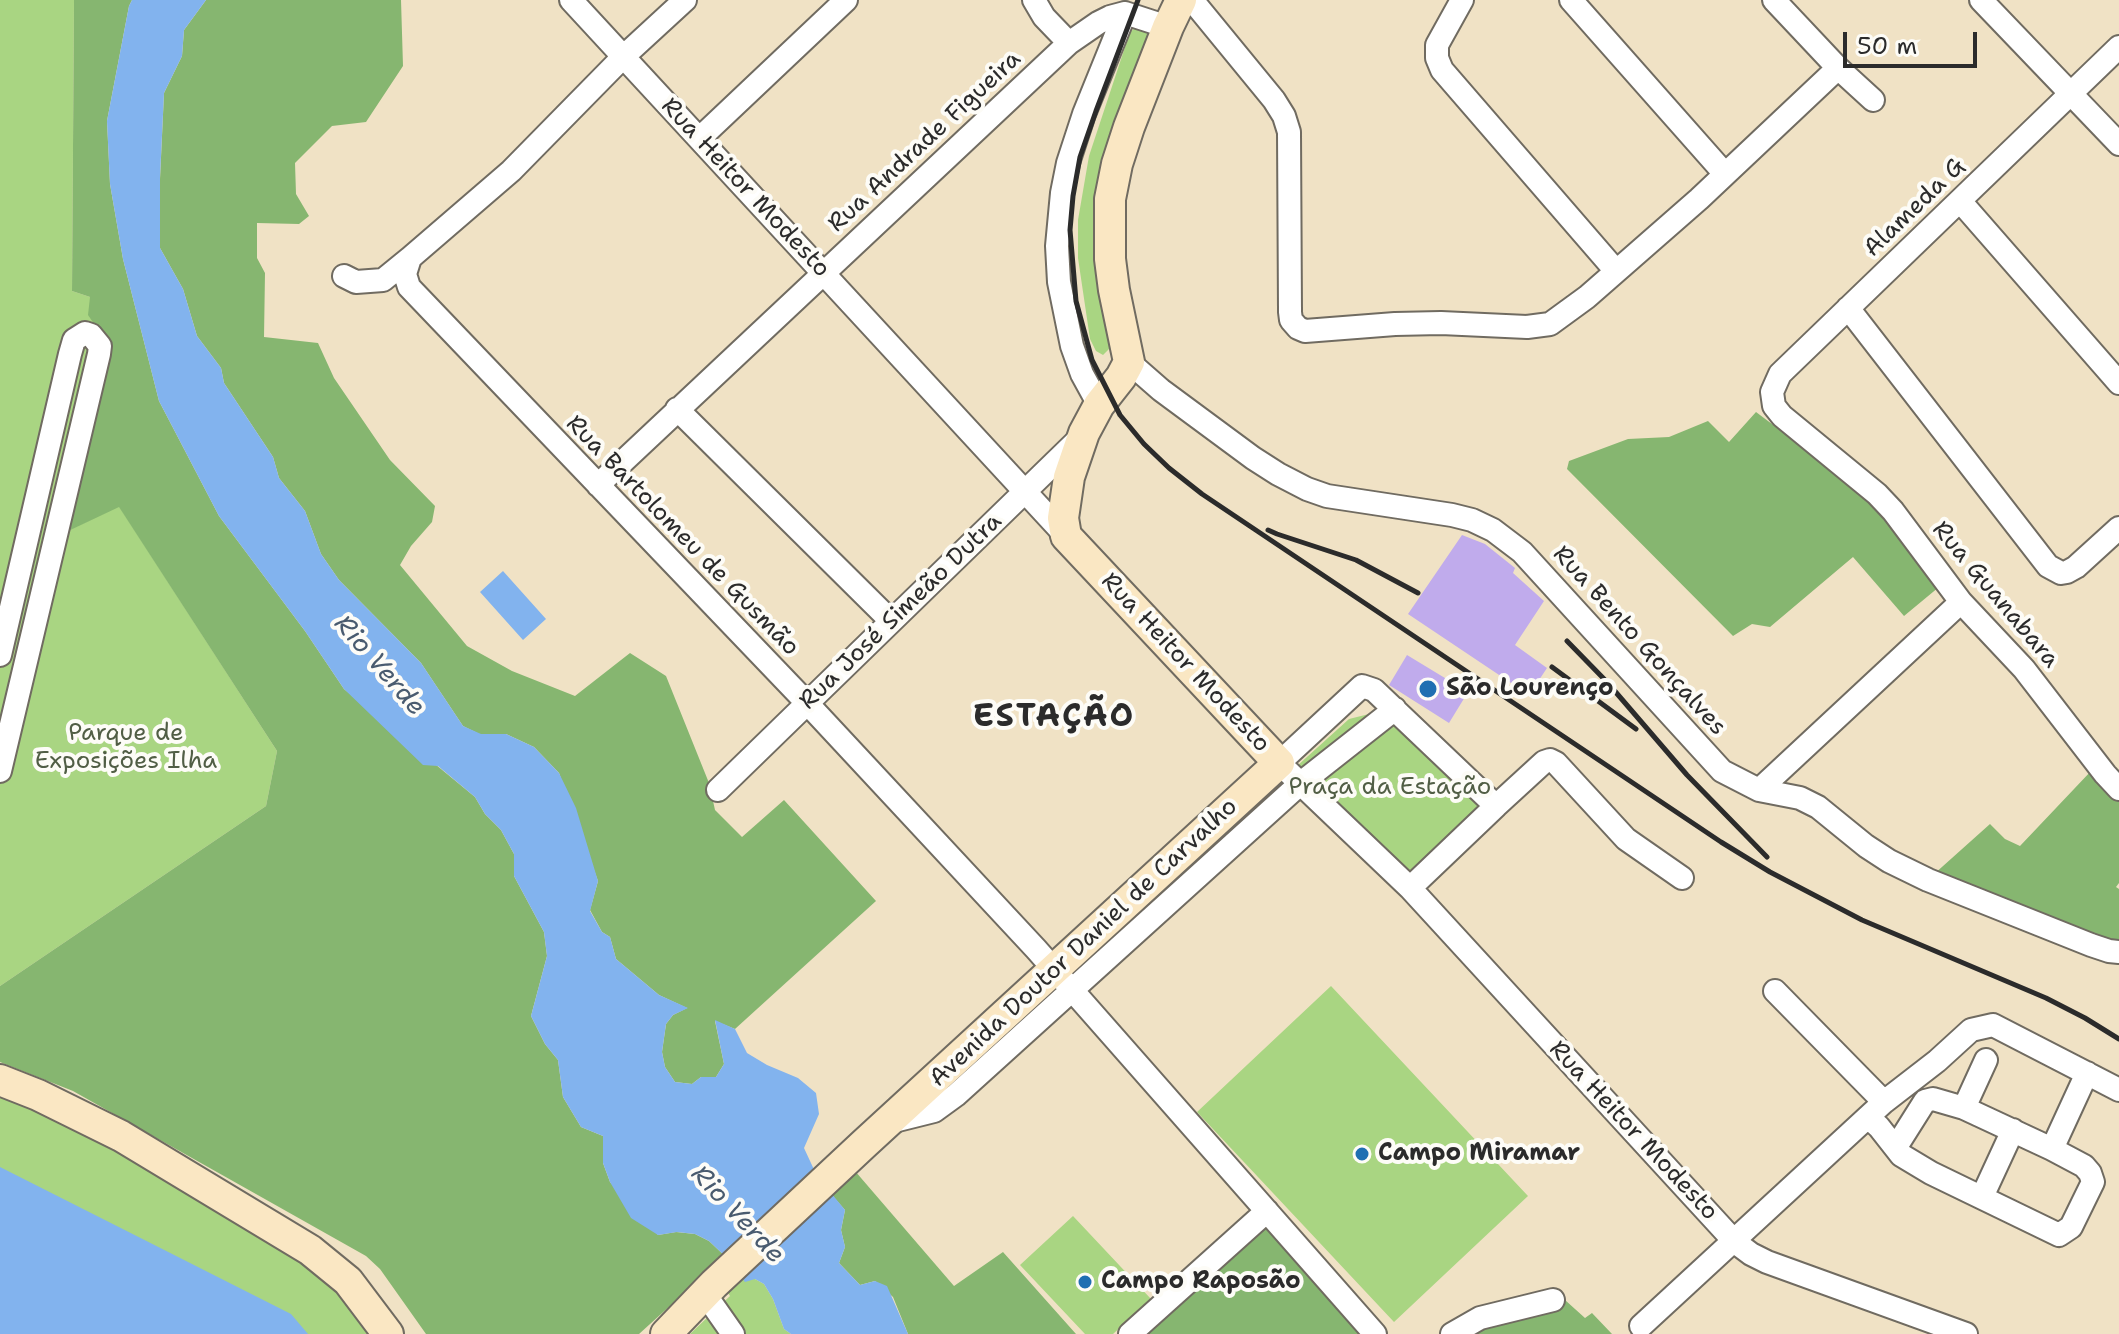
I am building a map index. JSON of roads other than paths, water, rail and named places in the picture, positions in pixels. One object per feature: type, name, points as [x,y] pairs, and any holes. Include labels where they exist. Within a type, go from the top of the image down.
[{"type":"main road","points":[[1129,362],[1110,259],[1110,199],[1129,127],[1181,0]]},
{"type":"main road","name":"Rua José Simeão Dutra","points":[[1066,536],[1063,518],[1069,477],[1084,433],[1129,362]]},
{"type":"main road","name":"Rua Heitor Modesto","points":[[1066,536],[1290,773]]},
{"type":"main road","name":"Avenida Doutor Daniel de Carvalho","points":[[666,1334],[865,1143],[1064,980],[1290,773]]},
{"type":"main road","points":[[0,1080],[38,1095],[165,1160],[310,1250],[348,1281],[388,1334]]},
{"type":"street","name":"Rua Heitor Modesto","points":[[571,0],[1066,536]]},
{"type":"street","points":[[344,276],[356,282],[383,280],[511,171],[623,57],[685,0]]},
{"type":"street","points":[[700,138],[846,0]]},
{"type":"street","points":[[1034,0],[1044,17],[1069,43]]},
{"type":"street","points":[[1192,0],[1284,116],[1289,132],[1290,312],[1291,320],[1305,331],[1395,324],[1527,327],[1550,324],[1587,297],[1838,68]]},
{"type":"street","points":[[1462,0],[1437,45],[1437,58],[1442,70],[1616,271]]},
{"type":"street","points":[[1571,0],[1725,174]]},
{"type":"street","points":[[1774,0],[1873,100]]},
{"type":"street","points":[[1981,0],[2119,144]]},
{"type":"street","points":[[1099,405],[1082,374],[1069,334],[1059,282],[1057,246],[1062,193],[1084,114],[1125,13],[1168,27]]},
{"type":"street","name":"Rua Andrade Figueira","points":[[598,485],[1069,43],[1098,23],[1125,13]]},
{"type":"street","name":"Alameda G","points":[[1782,416],[1774,406],[1772,392],[1780,374],[2119,47]]},
{"type":"street","points":[[1960,201],[2119,383]]},
{"type":"street","name":"Rua Bartolomeu de Gusmão","points":[[410,258],[405,274],[409,287],[807,703],[1064,980],[1375,1334]]},
{"type":"street","points":[[1848,308],[2048,566],[2061,573],[2067,572],[2119,528]]},
{"type":"street","points":[[0,655],[6,602],[70,354],[74,340],[85,333],[91,335],[100,346],[99,354],[0,771]]},
{"type":"street","name":"Rua Bento Gonçalves","points":[[1129,362],[1161,390],[1253,458],[1307,489],[1327,496],[1452,515],[1493,530],[1522,552],[1722,771],[1759,790],[1800,798],[1818,807],[1866,846],[1928,880],[2091,945],[2119,952]]},
{"type":"street","points":[[677,409],[891,621]]},
{"type":"street","name":"Rua Guanabara","points":[[1782,416],[1877,494],[1893,511],[1961,602],[2024,669],[2119,789]]},
{"type":"street","name":"Rua José Simeão Dutra","points":[[718,790],[1084,433]]},
{"type":"street","points":[[6,602],[32,633]]},
{"type":"street","points":[[1759,790],[1961,602]]},
{"type":"street","points":[[1290,773],[1361,686],[1374,690],[1496,806]]},
{"type":"street","points":[[1290,773],[1395,709]]},
{"type":"street","points":[[1410,888],[1544,762],[1550,760],[1626,839],[1682,878]]},
{"type":"street","name":"Rua Heitor Modesto","points":[[1290,773],[1410,888],[1735,1242],[1767,1262],[1966,1334]]},
{"type":"street","points":[[1775,991],[1876,1109],[1896,1147],[1901,1155],[1931,1173],[2059,1235],[2071,1227],[2093,1182],[2084,1166],[2052,1149],[1964,1108],[1933,1099],[1925,1101],[1896,1147]]},
{"type":"street","points":[[1641,1326],[1876,1109],[1971,1030],[1993,1025],[2119,1090]]},
{"type":"street","points":[[1964,1108],[1986,1060]]},
{"type":"street","points":[[2052,1149],[2087,1073]]},
{"type":"street","points":[[1982,1197],[2013,1130]]},
{"type":"street","points":[[1130,1334],[1267,1211]]},
{"type":"street","points":[[710,1289],[733,1334]]},
{"type":"street","points":[[1452,1334],[1480,1318],[1553,1300]]},
{"type":"water","name":"Rio Verde","points":[[132,0],[206,0],[184,30],[182,56],[164,93],[160,248],[183,289],[197,336],[221,368],[224,383],[273,457],[279,478],[305,511],[321,554],[339,580],[421,663],[463,726],[481,734],[506,734],[534,747],[559,773],[576,808],[598,881],[590,911],[602,932],[610,937],[616,959],[659,995],[688,1008],[673,1015],[666,1024],[662,1052],[665,1067],[675,1082],[692,1084],[701,1077],[716,1077],[724,1064],[715,1020],[735,1029],[747,1053],[798,1078],[816,1093],[819,1114],[804,1148],[817,1176],[845,1210],[841,1230],[845,1247],[839,1263],[860,1285],[875,1281],[887,1286],[908,1334],[791,1334],[784,1329],[764,1284],[755,1279],[745,1282],[728,1259],[709,1241],[695,1234],[677,1232],[658,1235],[631,1218],[603,1163],[603,1136],[581,1127],[563,1097],[558,1060],[545,1044],[531,1016],[547,956],[544,932],[514,876],[514,854],[501,830],[485,814],[475,797],[438,766],[423,765],[344,689],[219,516],[159,401],[123,259],[110,184],[107,121]]},
{"type":"water","points":[[503,571],[546,619],[523,640],[480,592]]},
{"type":"water","points":[[0,1167],[291,1314],[308,1334],[0,1334]]},
{"type":"railway","points":[[1138,0],[1080,157],[1070,230],[1076,301],[1092,360],[1120,415],[1144,444],[1202,494],[1770,872],[1862,920],[2046,998],[2119,1039]]},
{"type":"railway","points":[[1268,530],[1356,560],[1418,593]]},
{"type":"railway","points":[[1567,641],[1607,682],[1687,775],[1767,857]]},
{"type":"railway","points":[[1552,667],[1636,729]]},
{"type":"place","name":"São Lourenço","points":[[1428,689]]},
{"type":"place","name":"Campo Miramar","points":[[1362,1154]]},
{"type":"place","name":"Campo Raposão","points":[[1085,1282]]},
{"type":"district","name":"ESTAÇÃO","points":[[1054,718]]},
{"type":"park label","name":"Parque de Exposições Ilha","points":[[126,748]]},
{"type":"park label","name":"Praça da Estação","points":[[1390,788]]}]
